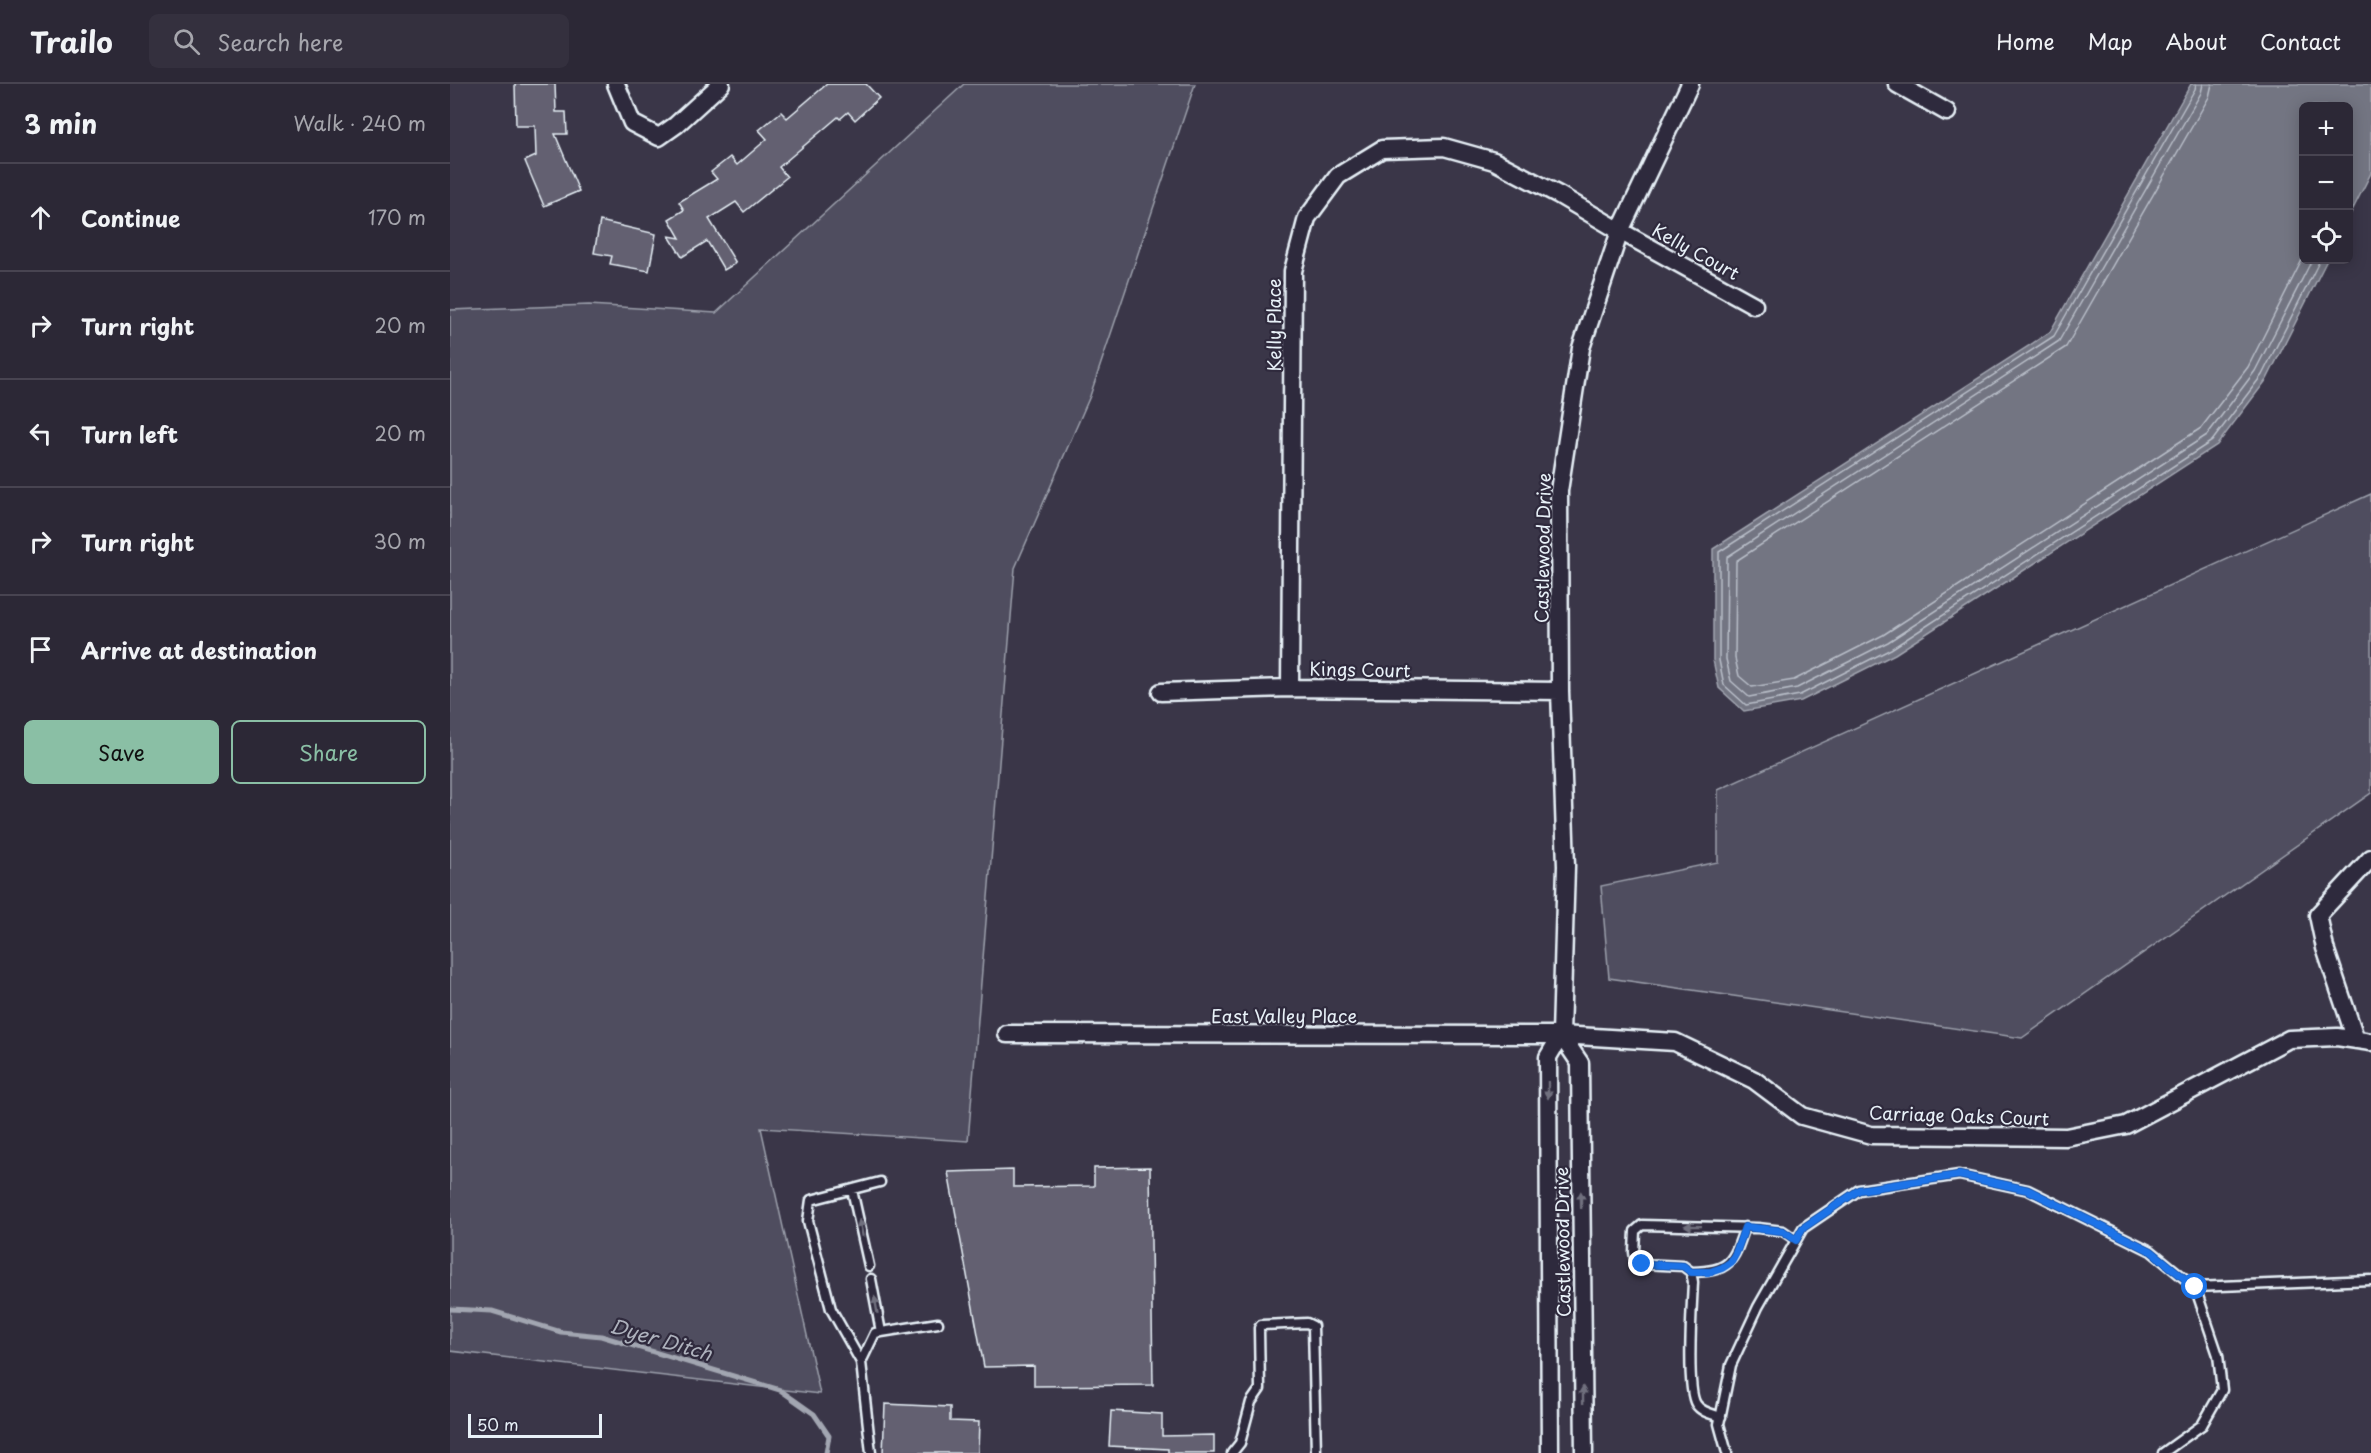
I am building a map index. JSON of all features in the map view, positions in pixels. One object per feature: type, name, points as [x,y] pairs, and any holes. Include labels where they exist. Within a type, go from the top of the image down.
[{"type":"street","points":[[616,84],[632,123],[659,137],[676,125],[721,84]]},
{"type":"street","name":"Castlewood Drive","points":[[1550,1453],[1548,1057],[1561,1035],[1566,866],[1560,691],[1559,491],[1581,348],[1620,231],[1690,84]]},
{"type":"street","points":[[1897,84],[1947,112]]},
{"type":"street","name":"Kelly Place","points":[[1290,688],[1293,271],[1307,218],[1338,176],[1382,149],[1444,147],[1494,161],[1559,195],[1620,231]]},
{"type":"street","name":"Kelly Court","points":[[1620,231],[1754,305]]},
{"type":"street","name":"Kings Court","points":[[1161,692],[1290,688],[1560,691]]},
{"type":"street","name":"Carriage Oaks Court","points":[[2364,1041],[2325,948],[2318,915],[2371,858]]},
{"type":"street","name":"East Valley Place","points":[[1007,1034],[1561,1035]]},
{"type":"street","name":"Castlewood Drive","points":[[1561,1035],[1580,1063],[1584,1453]]},
{"type":"street","name":"Carriage Oaks Court","points":[[1561,1035],[1674,1042],[1754,1080],[1802,1116],[1872,1135],[2066,1137],[2126,1125],[2289,1039],[2337,1037],[2364,1041]]},
{"type":"lane","points":[[1727,1453],[1719,1424],[1731,1365],[1758,1307],[1803,1228],[1859,1190],[1959,1175],[2028,1190],[2151,1251],[2195,1287],[2218,1355],[2222,1390],[2202,1425],[2163,1453]]},
{"type":"lane","points":[[872,1453],[861,1362],[831,1310],[808,1221],[811,1200],[880,1182]]},
{"type":"lane","points":[[852,1190],[869,1266]]},
{"type":"lane","points":[[1745,1227],[1731,1262],[1710,1272],[1691,1272],[1683,1266],[1642,1264],[1635,1259],[1635,1231],[1642,1225],[1745,1227],[1783,1231],[1796,1240]]},
{"type":"lane","points":[[1691,1272],[1693,1282],[1690,1346],[1692,1395],[1696,1404],[1704,1411],[1721,1417]]},
{"type":"lane","points":[[871,1278],[881,1332]]},
{"type":"lane","points":[[2195,1287],[2371,1280]]},
{"type":"lane","points":[[861,1362],[875,1333],[938,1323]]},
{"type":"lane","points":[[1232,1453],[1240,1443],[1251,1402],[1260,1389],[1259,1328],[1261,1325],[1307,1323],[1313,1326],[1316,1453]]},
{"type":"shaded area","points":[[964,84],[1195,84],[1090,396],[1015,568],[968,1141],[761,1128],[820,1394],[450,1351],[450,310],[589,305],[716,313]]},
{"type":"shaded area","points":[[2371,494],[2371,793],[2022,1038],[1609,978],[1601,886],[1718,862],[1718,790]]},
{"type":"water","points":[[2191,84],[2371,84],[2371,173],[2353,209],[2353,102],[2299,102],[2299,264],[2325,264],[2267,379],[2217,445],[1895,654],[1801,701],[1744,711],[1719,688],[1713,660],[1713,549],[2050,332]]},
{"type":"building","points":[[515,84],[555,84],[556,112],[566,112],[567,134],[555,134],[579,191],[544,206],[525,161],[536,156],[535,126],[516,126]]},
{"type":"building","points":[[827,84],[866,84],[879,98],[855,120],[848,112],[840,119],[838,117],[779,167],[787,177],[744,212],[736,202],[709,219],[736,263],[724,270],[707,241],[682,257],[669,236],[680,238],[669,219],[684,210],[679,202],[717,179],[711,172],[730,157],[737,165],[767,139],[759,130],[781,112],[787,118]]},
{"type":"building","points":[[600,221],[656,234],[649,271],[610,264],[612,256],[594,253]]},
{"type":"building","points":[[1150,1167],[1153,1385],[1034,1386],[1034,1366],[984,1367],[948,1172],[1013,1170],[1013,1187],[1094,1186],[1094,1168]]},
{"type":"building","points":[[885,1404],[950,1407],[950,1421],[979,1422],[978,1453],[883,1453]]},
{"type":"building","points":[[1111,1411],[1162,1414],[1162,1436],[1214,1435],[1214,1453],[1168,1453],[1168,1449],[1109,1446]]},
{"type":"waterway","name":"Dyer Ditch","points":[[450,1309],[492,1311],[561,1332],[601,1336],[780,1390],[814,1414],[829,1436],[826,1453]]},
{"type":"route","points":[[1642,1264],[1683,1266],[1691,1272],[1710,1272],[1731,1262],[1745,1227],[1783,1231],[1796,1240],[1803,1228],[1859,1190],[1959,1175],[2028,1190],[2151,1251],[2195,1287]]}]
